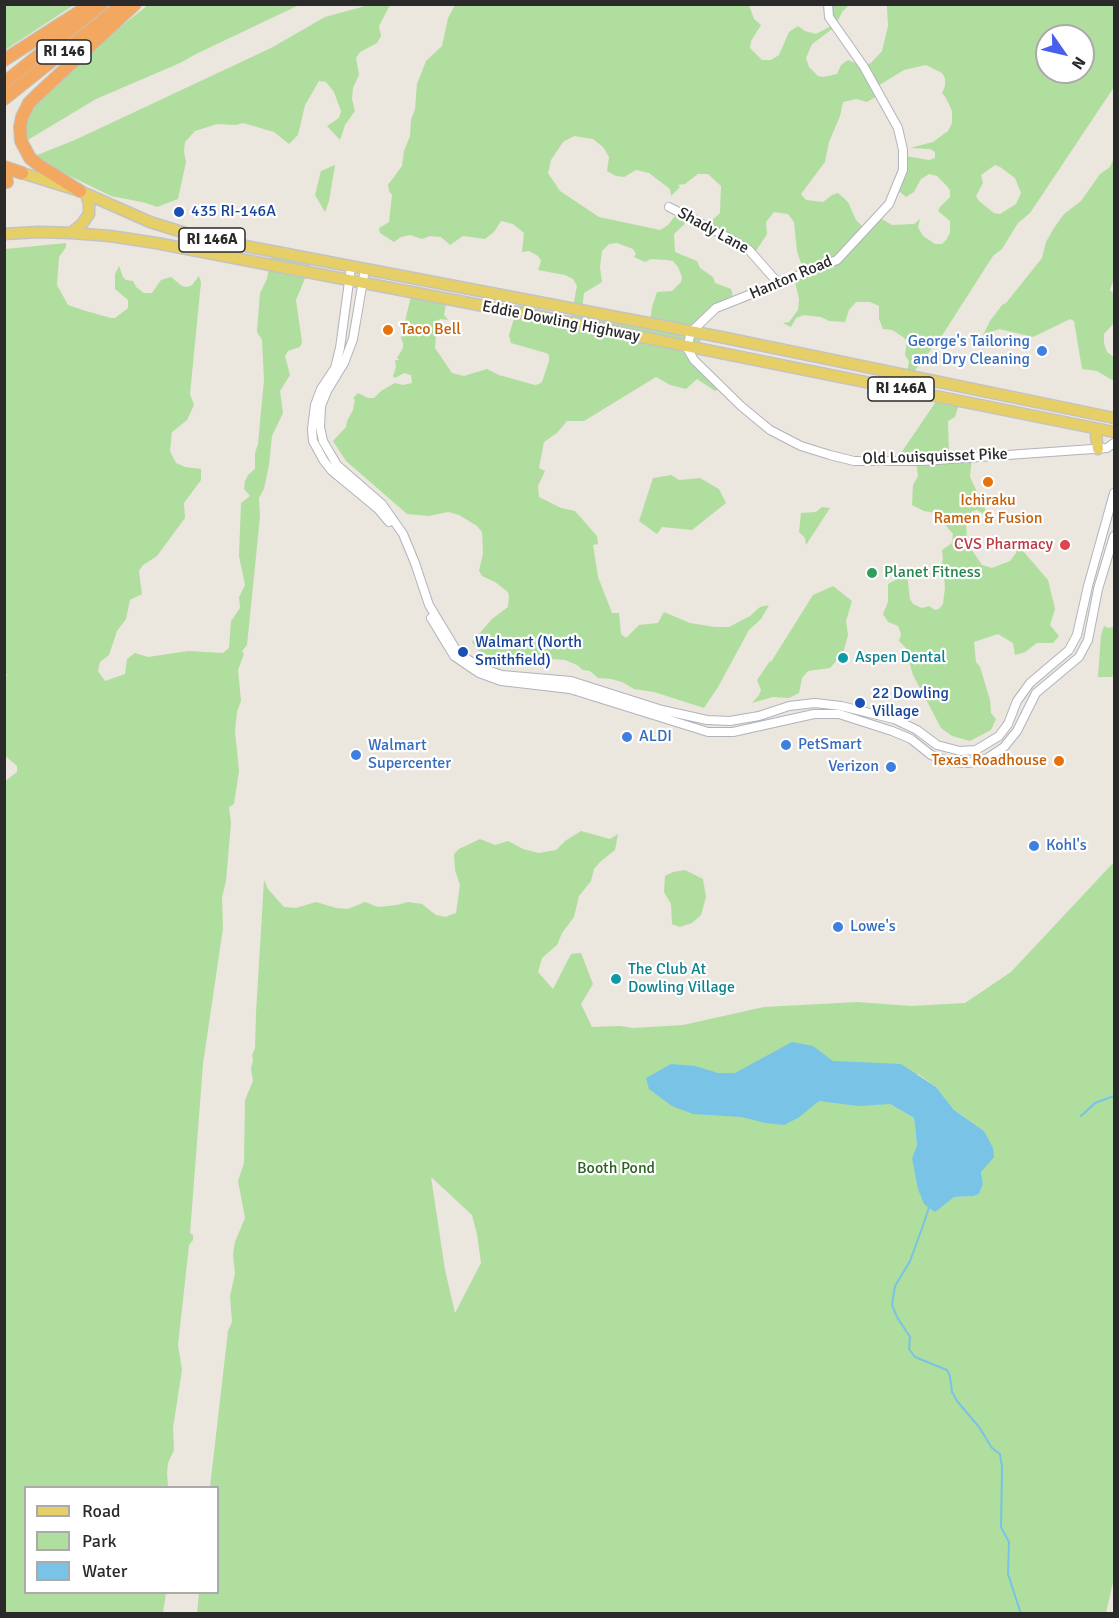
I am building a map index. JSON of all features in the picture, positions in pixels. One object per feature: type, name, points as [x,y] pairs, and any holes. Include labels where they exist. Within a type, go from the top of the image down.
[{"type":"highway","points":[[4,60],[91,4]]},
{"type":"highway","name":"RI 146","points":[[4,83],[102,4]]},
{"type":"highway","name":"RI 146","points":[[4,99],[123,4]]},
{"type":"highway","points":[[83,192],[30,158],[21,141],[22,117],[32,99],[135,4]]},
{"type":"highway","points":[[4,167],[6,184]]},
{"type":"highway","name":"RI 146A","points":[[4,167],[22,172]]},
{"type":"main road","name":"RI 146A","points":[[22,172],[83,192]]},
{"type":"main road","points":[[71,232],[82,224],[89,214],[90,208],[83,192]]},
{"type":"main road","name":"Eddie Dowling Highway","points":[[83,192],[150,222],[184,234],[691,332],[1114,418]]},
{"type":"main road","name":"Eddie Dowling Highway","points":[[4,234],[71,232],[147,241],[552,319],[687,348],[1114,432]]},
{"type":"main road","points":[[1095,429],[1098,449]]},
{"type":"street","name":"Hanton Road","points":[[691,332],[716,309],[837,260],[889,204],[903,170],[903,150],[898,128],[864,67],[829,17],[828,4]]},
{"type":"street","points":[[6,184],[11,177],[22,172]]},
{"type":"street","name":"Shady Lane","points":[[669,207],[749,250],[779,284]]},
{"type":"street","points":[[351,267],[340,348],[334,368],[321,389],[315,405],[313,441],[332,471],[378,509],[393,527],[411,564],[424,606],[454,656],[479,673],[501,681],[570,689],[708,732],[733,732],[814,714],[838,714],[911,739],[931,755],[950,762],[968,763],[986,759],[1004,747],[1017,731],[1036,693],[1079,657],[1088,640],[1098,589],[1114,536]]},
{"type":"street","points":[[365,269],[350,349],[321,406],[320,427],[323,441],[337,465],[382,504],[403,534],[429,605],[458,653],[481,668],[502,675],[539,676],[571,681],[662,710],[707,720],[730,721],[759,716],[789,706],[814,703],[841,706],[894,719],[917,730],[937,745],[960,751],[976,750],[999,736],[1008,724],[1017,701],[1030,683],[1069,650],[1077,635],[1114,493]]},
{"type":"street","points":[[687,348],[691,332]]},
{"type":"street","points":[[340,348],[350,349]]},
{"type":"street","name":"Old Louisquisset Pike","points":[[687,348],[694,360],[721,387],[770,429],[801,446],[830,455],[854,460],[894,462],[1098,449],[1107,448],[1114,443]]},
{"type":"green space","points":[[5,4],[74,4],[74,5],[5,50]]},
{"type":"green space","points":[[148,5],[299,5],[180,63],[96,99],[26,141],[27,116],[33,106],[105,39]]},
{"type":"green space","points":[[369,5],[390,5],[379,26],[381,36],[377,43],[360,52],[356,58],[359,75],[353,88],[352,99],[355,111],[345,125],[340,140],[327,126],[339,118],[341,111],[334,92],[326,82],[319,81],[305,105],[298,135],[289,144],[274,132],[243,123],[217,124],[195,131],[185,142],[186,162],[178,199],[157,207],[111,196],[43,163],[35,156],[77,139],[271,48],[325,17]]},
{"type":"green space","points":[[455,5],[749,5],[754,19],[761,25],[751,41],[750,48],[762,60],[771,60],[779,55],[789,32],[798,26],[816,34],[831,26],[826,5],[849,5],[842,12],[835,27],[812,44],[806,58],[809,67],[818,76],[823,77],[837,74],[841,65],[848,60],[862,66],[871,63],[882,51],[888,26],[887,6],[884,5],[1114,5],[1114,87],[1030,213],[1018,223],[1002,249],[993,256],[943,334],[910,377],[907,374],[909,361],[905,355],[907,341],[892,330],[883,329],[879,319],[879,306],[870,302],[856,302],[849,310],[845,322],[804,315],[796,318],[791,327],[783,323],[789,322],[798,310],[799,299],[794,277],[804,273],[797,251],[794,222],[788,214],[774,212],[766,222],[767,234],[754,254],[706,226],[720,213],[721,186],[708,174],[698,174],[685,184],[678,185],[680,187],[671,196],[670,189],[649,173],[636,170],[624,177],[607,171],[609,157],[603,147],[593,139],[574,136],[563,142],[551,160],[548,173],[560,191],[599,217],[660,230],[668,225],[678,212],[691,218],[674,234],[675,252],[697,261],[700,268],[713,277],[715,283],[731,289],[732,292],[733,297],[707,312],[691,329],[702,335],[700,342],[710,350],[681,350],[706,369],[721,387],[715,391],[697,379],[686,389],[670,385],[656,377],[584,421],[567,421],[557,433],[544,442],[539,468],[545,471],[538,486],[539,497],[561,508],[575,511],[597,536],[598,544],[593,545],[598,577],[612,613],[619,613],[621,634],[626,638],[639,625],[658,623],[664,612],[690,623],[729,627],[750,616],[760,607],[769,605],[761,619],[749,630],[704,708],[654,692],[634,689],[622,682],[598,678],[590,671],[583,670],[565,660],[540,658],[502,660],[490,657],[478,650],[472,642],[492,619],[508,607],[509,597],[508,592],[482,576],[479,571],[483,554],[482,532],[477,526],[459,515],[448,512],[429,516],[407,514],[346,461],[333,441],[346,427],[353,410],[355,400],[353,398],[358,393],[374,398],[395,383],[403,385],[412,383],[411,375],[404,373],[395,378],[393,376],[396,367],[395,360],[399,360],[397,358],[403,348],[401,338],[412,292],[447,299],[444,315],[448,320],[440,319],[437,322],[435,348],[452,373],[464,376],[487,369],[499,375],[535,385],[539,384],[542,382],[549,355],[511,343],[509,335],[518,305],[571,316],[577,286],[573,279],[565,275],[538,270],[541,261],[538,256],[529,251],[522,252],[524,233],[513,224],[501,221],[494,232],[485,239],[463,236],[450,245],[441,237],[430,236],[422,239],[410,235],[394,242],[380,233],[379,228],[389,222],[392,195],[388,185],[402,166],[415,109],[417,84],[426,61],[442,46],[448,18]],"holes":[[[926,65],[942,73],[945,78],[942,93],[952,111],[952,123],[948,131],[933,142],[910,148],[930,149],[935,152],[935,158],[929,160],[906,156],[895,188],[906,197],[914,192],[921,179],[929,174],[937,176],[946,185],[950,190],[950,197],[938,211],[950,221],[950,233],[946,240],[942,244],[935,244],[923,236],[918,227],[920,219],[914,224],[892,225],[877,216],[864,228],[856,220],[848,202],[838,193],[823,202],[806,200],[801,194],[825,162],[829,142],[843,102],[856,99],[867,102],[877,96],[876,87],[904,70]],[[995,165],[1015,178],[1021,193],[1016,204],[1000,214],[994,213],[976,196],[983,183],[981,175]],[[617,243],[633,249],[636,254],[634,257],[645,262],[651,259],[667,260],[673,261],[678,267],[682,277],[681,282],[672,291],[657,292],[650,323],[582,310],[584,293],[602,282],[600,267],[602,251],[609,244]]]},
{"type":"green space","points":[[1114,143],[1114,279],[1110,290],[1114,294],[1114,323],[1104,334],[1107,352],[1114,357],[1114,380],[1112,380],[1097,371],[1082,369],[1074,321],[1070,319],[1033,337],[999,329],[983,335],[1002,305],[1042,258],[1046,242],[1064,214],[1081,201],[1100,174],[1110,167],[1113,160]]},
{"type":"green space","points":[[335,165],[325,212],[315,195],[321,171]]},
{"type":"green space","points":[[66,243],[59,257],[57,285],[68,305],[111,318],[115,318],[128,308],[128,300],[115,289],[115,274],[119,266],[123,277],[133,281],[136,287],[144,293],[152,293],[161,280],[171,277],[182,286],[187,287],[192,285],[199,276],[201,282],[190,394],[194,405],[187,420],[172,432],[170,451],[176,463],[201,469],[201,480],[184,503],[185,518],[157,556],[143,565],[139,571],[142,594],[130,600],[126,619],[117,631],[109,655],[100,662],[98,671],[105,681],[125,674],[127,659],[135,653],[148,657],[188,651],[223,653],[229,648],[231,621],[240,608],[239,597],[245,585],[239,556],[241,503],[250,496],[244,489],[248,475],[255,469],[264,380],[262,340],[257,332],[260,293],[267,279],[272,250],[313,259],[296,300],[302,342],[300,347],[288,351],[285,356],[290,375],[280,391],[283,413],[272,436],[264,489],[259,498],[260,517],[247,645],[242,651],[244,654],[238,670],[241,701],[235,731],[239,771],[234,804],[229,807],[231,823],[226,881],[222,897],[223,928],[203,1064],[190,1233],[193,1235],[193,1240],[189,1245],[178,1345],[182,1370],[173,1428],[174,1450],[168,1463],[168,1486],[24,1486],[24,1594],[166,1594],[163,1613],[5,1614],[4,782],[17,772],[17,766],[4,755],[4,682],[7,675],[4,671],[5,249]]},
{"type":"green space","points":[[939,397],[960,401],[955,417],[948,421],[949,456],[972,457],[970,477],[989,517],[977,510],[971,512],[966,520],[967,543],[982,565],[992,568],[1010,561],[1016,553],[1017,544],[1048,580],[1055,609],[1050,625],[1059,636],[1053,643],[1037,643],[1025,652],[1015,655],[1013,643],[998,634],[974,642],[976,662],[980,667],[990,700],[991,713],[996,719],[991,730],[970,741],[952,736],[941,728],[913,675],[905,647],[899,641],[901,634],[898,626],[888,622],[883,614],[888,602],[888,584],[907,574],[910,599],[913,604],[922,608],[929,606],[935,610],[943,604],[944,575],[940,568],[943,559],[942,550],[952,543],[953,534],[935,513],[912,505],[913,485],[918,476],[916,460],[897,459]]},
{"type":"green space","points":[[671,475],[679,480],[700,478],[719,489],[726,503],[692,530],[662,527],[657,534],[639,521],[653,478]]},
{"type":"green space","points":[[822,507],[830,508],[806,545],[805,538],[799,532],[801,513],[816,512]]},
{"type":"green space","points":[[833,586],[852,601],[846,621],[848,635],[843,653],[830,668],[808,671],[802,678],[799,693],[789,698],[773,697],[752,703],[761,690],[757,680],[813,595]]},
{"type":"green space","points":[[1104,626],[1114,627],[1114,676],[1111,677],[1098,677],[1101,635]]},
{"type":"green space","name":"Booth Pond","points":[[581,831],[610,839],[618,834],[615,850],[594,869],[591,881],[579,896],[574,917],[562,933],[557,945],[542,958],[538,972],[553,989],[571,954],[581,953],[593,984],[581,1004],[592,1027],[633,1028],[683,1025],[764,1007],[858,1002],[911,1006],[965,1003],[1011,972],[1114,862],[1114,1578],[1106,1613],[197,1614],[199,1594],[219,1594],[219,1486],[210,1486],[228,1331],[232,1322],[230,1296],[235,1274],[233,1254],[235,1242],[245,1218],[238,1181],[244,1163],[245,1100],[253,1081],[251,1068],[255,1048],[264,880],[268,889],[284,907],[296,908],[316,902],[348,909],[365,902],[378,907],[408,902],[422,904],[436,915],[445,917],[456,913],[460,885],[455,870],[454,854],[459,849],[480,839],[495,845],[508,841],[523,849],[539,853],[556,850]],"holes":[[[918,1074],[936,1087],[954,1110],[984,1131],[981,1172],[983,1184],[979,1194],[954,1197],[941,1206],[912,1158],[917,1145],[914,1118],[888,1103]],[[431,1177],[472,1215],[481,1263],[455,1313],[445,1270]]]},
{"type":"green space","points":[[685,870],[703,879],[706,897],[701,915],[692,923],[680,927],[672,924],[671,904],[664,892],[665,876]]},
{"type":"water","points":[[792,1042],[813,1046],[833,1061],[901,1064],[936,1087],[954,1110],[984,1131],[993,1148],[994,1157],[981,1172],[983,1184],[979,1194],[954,1197],[935,1212],[924,1204],[918,1189],[912,1158],[917,1145],[914,1118],[890,1104],[858,1106],[819,1101],[798,1118],[784,1125],[742,1117],[693,1114],[672,1106],[649,1089],[646,1078],[671,1064],[695,1066],[718,1073],[735,1073]]},
{"type":"waterway","points":[[1081,1116],[1095,1103],[1114,1096]]},
{"type":"waterway","points":[[925,1219],[929,1208]]},
{"type":"waterway","points":[[925,1220],[910,1261],[895,1286],[892,1305],[910,1337],[909,1349],[915,1357],[947,1370],[950,1376]]},
{"type":"waterway","points":[[950,1377],[952,1392],[957,1401],[979,1427],[992,1448],[1000,1454],[1002,1467],[1001,1527],[1009,1542],[1008,1574],[1021,1614]]},
{"type":"place","name":"435 RI-146A","points":[[179,212]]},
{"type":"place","name":"Taco Bell","points":[[388,330]]},
{"type":"place","name":"George's Tailoring and Dry Cleaning","points":[[1042,351]]},
{"type":"place","name":"Ichiraku Ramen & Fusion","points":[[988,482]]},
{"type":"place","name":"CVS Pharmacy","points":[[1065,545]]},
{"type":"place","name":"Planet Fitness","points":[[872,573]]},
{"type":"place","name":"Walmart (North Smithfield)","points":[[463,652]]},
{"type":"place","name":"Aspen Dental","points":[[843,658]]},
{"type":"place","name":"22 Dowling Village","points":[[860,703]]},
{"type":"place","name":"ALDI","points":[[627,737]]},
{"type":"place","name":"PetSmart","points":[[786,745]]},
{"type":"place","name":"Walmart Supercenter","points":[[356,755]]},
{"type":"place","name":"Texas Roadhouse","points":[[1059,761]]},
{"type":"place","name":"Verizon","points":[[891,767]]},
{"type":"place","name":"Kohl's","points":[[1034,846]]},
{"type":"place","name":"Lowe's","points":[[838,927]]},
{"type":"place","name":"The Club At Dowling Village","points":[[616,979]]}]
